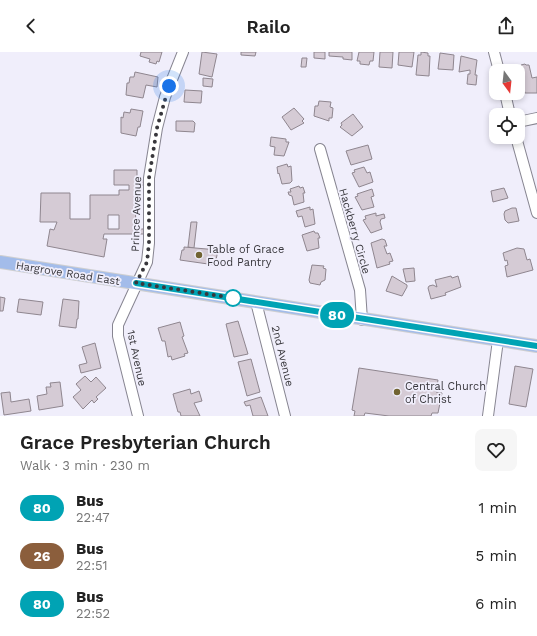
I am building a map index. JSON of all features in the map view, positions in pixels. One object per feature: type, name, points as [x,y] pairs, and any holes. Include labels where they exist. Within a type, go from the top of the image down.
[{"type":"main road","name":"Hargrove Road East","points":[[0,262],[362,320],[537,346]]},
{"type":"street","name":"Prince Avenue","points":[[136,283],[147,262],[149,243],[149,178],[157,128],[165,97],[183,52]]},
{"type":"street","points":[[494,52],[497,64]]},
{"type":"street","points":[[525,121],[537,118]]},
{"type":"street","points":[[518,144],[537,213]]},
{"type":"street","name":"Hackberry Circle","points":[[320,150],[360,290],[362,320]]},
{"type":"street","name":"1st Avenue","points":[[136,283],[118,325],[118,336],[138,416]]},
{"type":"street","name":"2nd Avenue","points":[[256,302],[286,416]]},
{"type":"street","points":[[488,416],[498,340]]},
{"type":"building","points":[[141,52],[162,52],[159,62],[157,61],[156,64],[149,62],[150,59],[140,56]]},
{"type":"building","points":[[202,52],[217,54],[212,77],[199,74]]},
{"type":"building","points":[[241,52],[256,52],[255,56],[241,55]]},
{"type":"building","points":[[314,52],[325,52],[325,59],[314,58]]},
{"type":"building","points":[[329,52],[352,52],[352,60],[343,59],[343,57],[329,56]]},
{"type":"building","points":[[359,52],[374,52],[373,61],[370,61],[369,65],[360,64],[360,61],[357,61]]},
{"type":"building","points":[[380,52],[393,52],[392,68],[379,67]]},
{"type":"building","points":[[399,52],[414,52],[412,67],[398,65]]},
{"type":"building","points":[[421,52],[428,53],[428,56],[430,56],[429,76],[416,75],[418,55],[421,55]]},
{"type":"building","points":[[440,53],[454,55],[453,70],[438,69]]},
{"type":"building","points":[[461,56],[477,60],[475,75],[477,75],[476,85],[467,84],[470,70],[459,72]]},
{"type":"building","points":[[302,58],[307,58],[306,67],[301,67]]},
{"type":"building","points":[[525,64],[529,65],[532,78],[537,77],[537,93],[525,93]]},
{"type":"building","points":[[135,72],[158,77],[157,87],[146,85],[143,98],[126,95],[127,83],[129,83],[130,77],[134,77]]},
{"type":"building","points":[[203,78],[213,79],[212,87],[203,86]]},
{"type":"building","points":[[185,90],[202,91],[201,103],[184,102]]},
{"type":"building","points":[[319,101],[331,102],[330,107],[333,108],[332,118],[329,118],[329,121],[314,116],[315,106],[318,106]]},
{"type":"building","points":[[294,108],[304,119],[302,121],[304,123],[291,130],[282,117]]},
{"type":"building","points":[[131,109],[143,111],[140,127],[138,127],[136,136],[121,133],[121,117],[123,118],[124,112],[130,113]]},
{"type":"building","points":[[353,114],[363,127],[352,136],[340,127],[342,125],[341,123]]},
{"type":"building","points":[[176,121],[193,121],[195,123],[194,132],[176,131]]},
{"type":"building","points":[[271,137],[286,139],[286,142],[289,142],[284,156],[274,155],[275,147],[270,146]]},
{"type":"building","points":[[368,145],[372,159],[351,165],[346,151]]},
{"type":"building","points":[[287,164],[288,167],[291,166],[292,181],[290,183],[282,184],[277,167]]},
{"type":"building","points":[[364,167],[367,173],[370,172],[373,182],[359,187],[352,173],[355,172],[354,170]]},
{"type":"building","points":[[114,170],[137,170],[137,180],[144,180],[144,185],[137,185],[135,197],[136,229],[144,229],[144,234],[104,234],[103,239],[107,239],[104,257],[47,246],[50,229],[54,230],[57,222],[40,222],[41,193],[70,193],[70,219],[90,219],[90,195],[119,195],[119,190],[129,190],[129,185],[114,185]],"holes":[[[108,215],[119,215],[119,229],[108,229]]]},
{"type":"building","points":[[299,186],[300,188],[303,187],[305,193],[303,193],[304,202],[294,205],[292,196],[289,195],[288,192],[291,192],[290,189]]},
{"type":"building","points":[[504,188],[508,198],[493,202],[491,191]]},
{"type":"building","points":[[372,189],[374,196],[371,197],[374,207],[362,210],[355,197],[358,196],[357,194]]},
{"type":"building","points":[[310,207],[310,210],[313,209],[315,224],[305,227],[302,216],[298,217],[296,211]]},
{"type":"building","points":[[516,208],[519,221],[508,223],[505,220],[504,214],[505,211]]},
{"type":"building","points":[[376,213],[376,216],[384,214],[385,218],[381,219],[380,222],[382,229],[371,233],[363,220],[366,219],[365,216]]},
{"type":"building","points":[[191,222],[197,222],[194,248],[188,247]]},
{"type":"building","points":[[314,231],[315,233],[318,233],[320,238],[318,238],[319,248],[307,251],[302,235]]},
{"type":"building","points":[[382,239],[385,240],[387,246],[384,246],[387,254],[390,253],[393,261],[389,262],[390,264],[377,268],[371,243]]},
{"type":"building","name":"Table of Grace Food Pantry","points":[[184,247],[218,250],[215,265],[180,260]]},
{"type":"building","points":[[517,248],[524,249],[527,260],[530,259],[533,270],[507,277],[505,266],[508,265],[507,260],[505,261],[503,253]]},
{"type":"building","points":[[312,265],[324,266],[323,268],[326,269],[325,280],[321,282],[320,285],[310,283],[309,280]]},
{"type":"building","points":[[414,268],[415,281],[406,282],[403,269]]},
{"type":"building","points":[[392,276],[407,285],[402,296],[386,291]]},
{"type":"building","points":[[451,276],[452,278],[458,276],[461,287],[445,293],[446,295],[431,299],[428,288],[429,286],[433,285],[437,287],[435,280]]},
{"type":"building","points":[[0,297],[5,298],[3,311],[0,311]]},
{"type":"building","points":[[19,299],[43,302],[41,315],[17,312]]},
{"type":"building","points":[[63,299],[79,301],[76,328],[59,326]]},
{"type":"building","points":[[238,321],[248,354],[234,357],[226,324]]},
{"type":"building","points":[[180,322],[184,336],[182,337],[188,353],[184,354],[185,356],[172,360],[171,356],[168,357],[165,341],[162,341],[158,328]]},
{"type":"building","points":[[95,343],[101,368],[81,373],[79,365],[87,363],[82,347]]},
{"type":"building","points":[[251,359],[260,392],[247,396],[238,362]]},
{"type":"building","points":[[515,366],[533,369],[526,407],[509,404]]},
{"type":"building","name":"Central Church of Christ","points":[[359,368],[438,380],[436,392],[442,393],[438,413],[432,413],[431,416],[389,416],[365,413],[364,416],[354,416],[355,411],[352,410]]},
{"type":"building","points":[[85,376],[91,382],[96,377],[106,388],[96,397],[98,399],[94,403],[92,400],[83,409],[73,397],[81,390],[76,384]]},
{"type":"building","points":[[60,382],[63,406],[39,410],[37,396],[47,394],[46,387],[51,387],[50,383]]},
{"type":"building","points":[[190,389],[191,394],[199,391],[202,401],[194,403],[200,416],[181,416],[180,412],[178,412],[173,394]]},
{"type":"building","points":[[10,392],[11,402],[29,399],[31,411],[4,415],[1,393]]},
{"type":"building","points":[[261,397],[268,416],[253,416],[250,405],[246,406],[244,402]]},
{"type":"bus line","name":"80","points":[[136,283],[193,291],[362,320],[537,346]]},
{"type":"place","name":"Table of Grace Food Pantry","points":[[199,255]]},
{"type":"place","name":"Central Church of Christ","points":[[397,392]]},
{"type":"route","points":[[169,86],[157,128],[149,178],[149,243],[147,262],[136,283],[233,298]]}]
